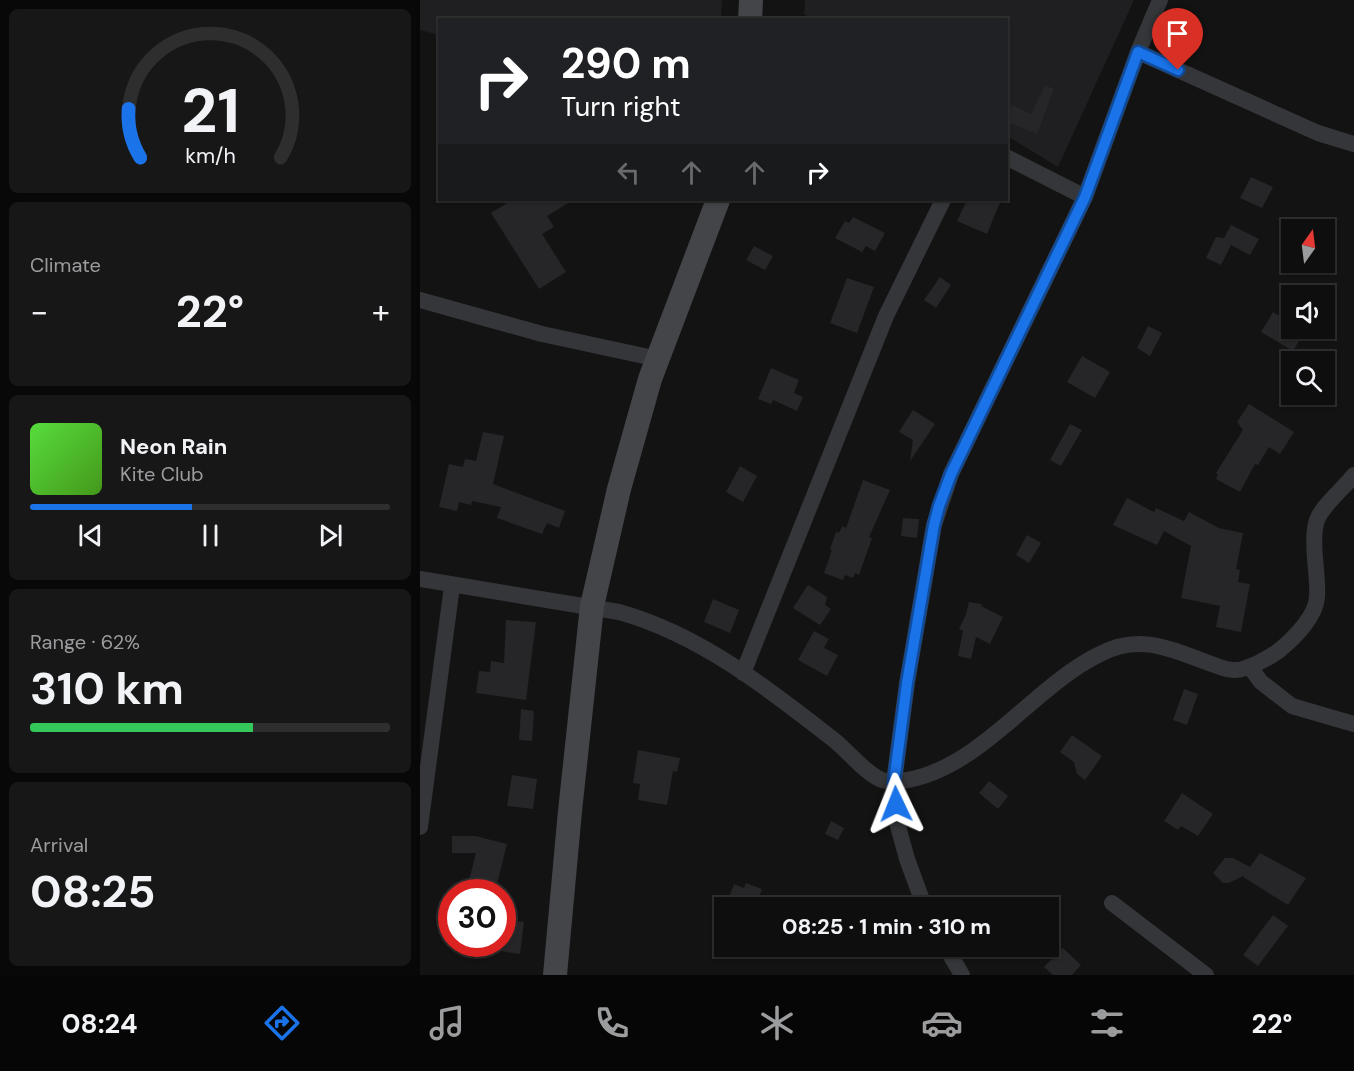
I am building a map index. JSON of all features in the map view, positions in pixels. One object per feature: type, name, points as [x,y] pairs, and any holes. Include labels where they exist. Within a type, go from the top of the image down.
[{"type":"street","points":[[750,18],[751,0]]},
{"type":"street","points":[[921,897],[907,860],[898,826],[894,782],[907,683],[939,506],[951,474],[1085,197],[1138,52],[1160,0]]},
{"type":"street","points":[[1138,52],[1318,133],[1354,144]]},
{"type":"street","points":[[1008,159],[1085,197]]},
{"type":"street","points":[[555,975],[592,606],[619,489],[650,379],[718,201]]},
{"type":"street","points":[[743,673],[886,316],[943,201]]},
{"type":"street","points":[[420,300],[542,334],[658,359]]},
{"type":"street","points":[[420,579],[452,586],[592,606],[635,616],[687,638],[743,673],[836,741],[874,775],[882,780],[894,782],[933,773],[972,751],[1060,680],[1098,654],[1120,645],[1158,645],[1236,671],[1250,667],[1281,649],[1305,623],[1317,598],[1314,546],[1316,523],[1320,514],[1354,475]]},
{"type":"street","points":[[420,826],[452,586]]},
{"type":"street","points":[[1250,667],[1261,682],[1292,706],[1354,724]]},
{"type":"street","points":[[1112,903],[1206,975]]},
{"type":"street","points":[[951,957],[962,975]]},
{"type":"shaded area","points":[[420,0],[722,0],[721,18],[438,18],[438,35],[420,30]]},
{"type":"shaded area","points":[[805,0],[1134,0],[1058,167],[1008,137],[1008,18],[810,18],[804,14]]},
{"type":"building","points":[[1045,85],[1054,89],[1037,134],[1008,122],[1012,105],[1031,114]]},
{"type":"building","points":[[1251,177],[1273,187],[1262,208],[1240,198]]},
{"type":"building","points":[[510,201],[571,201],[547,216],[554,227],[542,234],[566,272],[539,289],[491,213]]},
{"type":"building","points":[[967,201],[1001,201],[987,234],[957,221]]},
{"type":"building","points":[[853,217],[885,233],[875,251],[866,246],[862,252],[835,238],[845,221],[849,223]]},
{"type":"building","points":[[1231,225],[1259,239],[1250,255],[1231,245],[1221,265],[1206,258],[1216,237],[1224,238]]},
{"type":"building","points":[[754,246],[773,256],[765,270],[746,260]]},
{"type":"building","points":[[940,277],[951,285],[936,308],[924,300]]},
{"type":"building","points":[[847,278],[874,287],[857,333],[830,323]]},
{"type":"building","points":[[1273,312],[1281,317],[1281,339],[1300,339],[1293,351],[1261,332]]},
{"type":"building","points":[[1148,326],[1162,333],[1150,356],[1137,348]]},
{"type":"building","points":[[1082,356],[1110,372],[1095,398],[1067,382]]},
{"type":"building","points":[[771,368],[799,380],[794,393],[803,397],[797,411],[773,400],[771,404],[758,399]]},
{"type":"building","points":[[1249,404],[1294,432],[1280,454],[1269,447],[1258,465],[1255,464],[1240,492],[1216,479],[1218,474],[1216,473],[1243,430],[1237,422]]},
{"type":"building","points":[[913,410],[935,424],[910,461],[913,440],[899,432]]},
{"type":"building","points":[[1070,424],[1082,430],[1061,466],[1050,460]]},
{"type":"building","points":[[483,432],[504,436],[493,484],[565,511],[559,528],[547,523],[542,534],[497,518],[501,507],[472,501],[471,505],[459,502],[457,511],[439,507],[449,464],[463,467],[465,459],[476,461]]},
{"type":"building","points":[[740,466],[757,476],[743,502],[726,492]]},
{"type":"building","points":[[863,480],[890,490],[869,537],[872,538],[859,575],[855,573],[853,578],[845,575],[843,580],[824,573],[836,532],[839,533],[842,526],[846,528]]},
{"type":"building","points":[[1127,498],[1154,512],[1156,508],[1184,521],[1189,512],[1219,528],[1243,533],[1236,569],[1240,570],[1238,582],[1250,584],[1241,632],[1216,627],[1220,606],[1181,598],[1191,546],[1164,531],[1157,545],[1113,525]]},
{"type":"building","points":[[903,518],[919,519],[917,538],[901,536]]},
{"type":"building","points":[[1027,535],[1041,543],[1029,563],[1016,555]]},
{"type":"building","points":[[808,585],[827,597],[825,605],[831,609],[820,625],[793,608]]},
{"type":"building","points":[[713,599],[739,610],[730,633],[704,622]]},
{"type":"building","points":[[969,602],[982,604],[981,606],[1003,617],[990,644],[976,637],[971,659],[958,656],[963,631],[959,629]]},
{"type":"building","points":[[506,620],[536,622],[526,700],[476,693],[479,671],[490,672],[491,661],[504,663]]},
{"type":"building","points":[[814,631],[829,639],[824,648],[838,655],[827,676],[798,660]]},
{"type":"building","points":[[1184,689],[1198,694],[1187,725],[1173,720]]},
{"type":"building","points":[[521,709],[534,711],[532,741],[519,740]]},
{"type":"building","points":[[1072,735],[1102,756],[1085,780],[1077,774],[1074,762],[1060,752]]},
{"type":"building","points":[[638,750],[680,758],[677,772],[673,771],[667,805],[638,800],[640,784],[633,783]]},
{"type":"building","points":[[512,775],[537,779],[533,809],[507,806]]},
{"type":"building","points":[[989,781],[1008,796],[998,809],[979,793]]},
{"type":"building","points":[[1182,793],[1213,814],[1198,836],[1181,826],[1178,830],[1164,821]]},
{"type":"building","points":[[831,821],[844,828],[838,840],[825,834]]},
{"type":"building","points":[[452,836],[475,836],[507,844],[498,879],[469,879],[476,853],[452,853]]},
{"type":"building","points":[[1260,853],[1306,878],[1288,905],[1243,877],[1245,875],[1229,883],[1223,883],[1213,873],[1225,858],[1233,858],[1250,867]]},
{"type":"building","points":[[746,883],[762,889],[759,897],[729,897],[734,884],[744,888]]},
{"type":"building","points":[[1273,915],[1288,926],[1258,966],[1243,955]]},
{"type":"building","points":[[516,921],[524,922],[520,954],[516,953]]},
{"type":"building","points":[[1063,948],[1081,965],[1072,975],[1053,975],[1044,967],[1054,957],[1059,957],[1059,952]]},
{"type":"route","points":[[896,804],[894,782],[907,683],[934,525],[951,474],[1085,197],[1138,52],[1178,70]]}]
